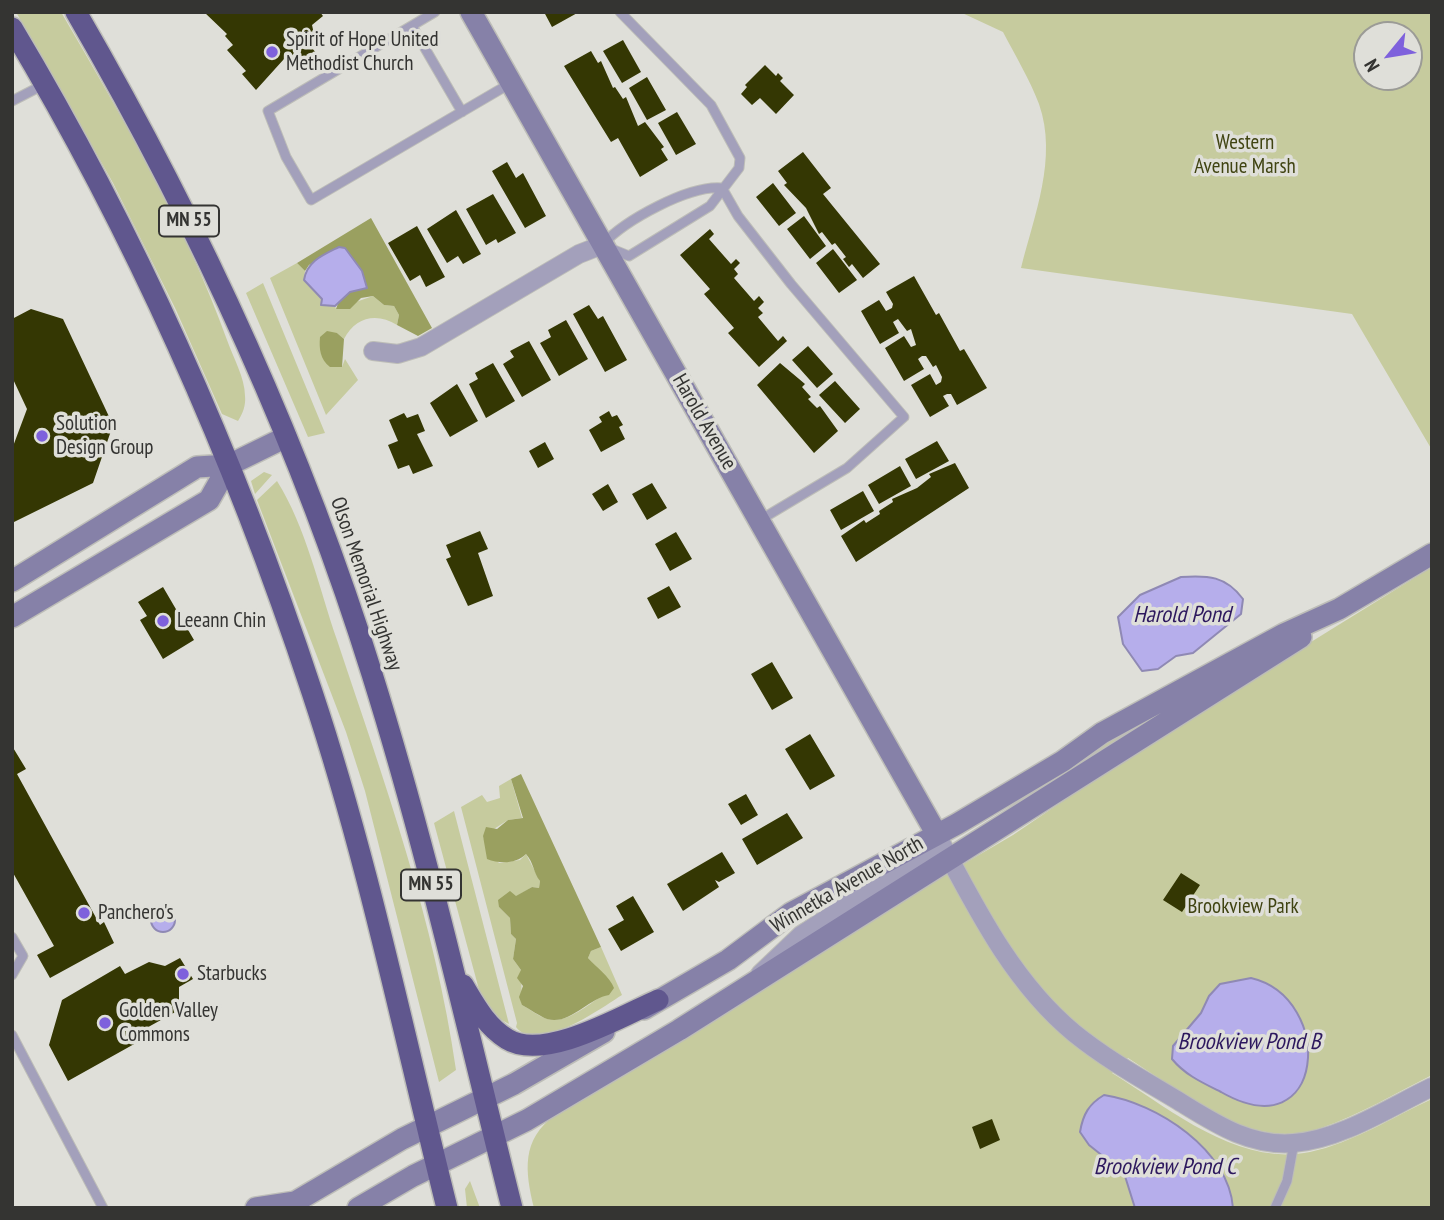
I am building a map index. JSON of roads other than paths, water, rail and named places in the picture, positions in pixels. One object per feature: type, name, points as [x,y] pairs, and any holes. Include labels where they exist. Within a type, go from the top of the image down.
[{"type":"highway","name":"Olson Memorial Highway","points":[[76,12],[183,208],[315,509],[372,671],[454,970],[512,1208]]},
{"type":"highway","name":"MN 55","points":[[12,28],[94,173],[150,286],[229,465],[306,673],[331,754],[447,1208]]},
{"type":"highway","points":[[454,970],[489,1024],[508,1039],[530,1047],[569,1038],[658,1000]]},
{"type":"street","name":"Harold Avenue","points":[[471,12],[936,833]]},
{"type":"street","points":[[373,351],[398,354],[421,347],[579,254],[602,245]]},
{"type":"street","points":[[12,581],[197,467],[229,465],[286,438]]},
{"type":"street","points":[[12,617],[209,500],[229,465]]},
{"type":"street","name":"Winnetka Avenue North","points":[[290,1205],[427,1127],[484,1100],[728,960],[791,913],[1062,761],[1102,733],[1272,640],[1339,609],[1432,554]]},
{"type":"street","name":"Winnetka Avenue North","points":[[358,1208],[436,1165],[527,1120],[749,986],[1291,645],[1339,609]]},
{"type":"street","points":[[936,833],[993,936],[1018,973],[1075,1034],[1109,1058],[1235,1134],[1277,1143],[1294,1143],[1349,1127],[1432,1087]]},
{"type":"street","points":[[749,986],[801,935],[929,852],[936,844],[936,833]]},
{"type":"street","points":[[256,1208],[290,1205]]},
{"type":"lane","points":[[435,12],[268,111],[286,157],[311,200],[511,83]]},
{"type":"lane","points":[[620,12],[703,95],[718,115],[740,158],[739,168],[701,213],[629,256],[602,245],[622,228],[691,191],[722,188]]},
{"type":"lane","points":[[412,26],[462,112]]},
{"type":"lane","points":[[12,101],[45,84]]},
{"type":"lane","points":[[722,188],[738,216],[791,284],[904,417],[847,468],[760,520]]},
{"type":"lane","points":[[12,937],[23,956],[12,975]]},
{"type":"lane","points":[[12,1035],[103,1208]]},
{"type":"lane","points":[[1275,1208],[1287,1181],[1294,1143]]},
{"type":"water","points":[[339,247],[345,248],[362,271],[367,288],[350,292],[335,306],[321,305],[322,299],[304,280],[306,273],[317,259]]},
{"type":"water","name":"Harold Pond","points":[[1200,576],[1223,581],[1243,599],[1241,614],[1193,653],[1176,656],[1158,669],[1142,671],[1123,644],[1118,617],[1140,595],[1181,577]]},
{"type":"water","points":[[163,908],[174,915],[175,920],[168,931],[163,932],[152,925],[151,920],[158,909]]},
{"type":"water","name":"Brookview Pond B","points":[[1251,978],[1278,991],[1297,1013],[1307,1039],[1307,1065],[1299,1088],[1282,1102],[1256,1105],[1221,1092],[1188,1074],[1172,1059],[1173,1046],[1201,1013],[1209,996],[1220,984]]},
{"type":"water","name":"Brookview Pond C","points":[[1104,1095],[1146,1108],[1187,1133],[1219,1167],[1233,1208],[1135,1208],[1124,1173],[1089,1145],[1080,1132],[1088,1110]]},
{"type":"place","name":"Spirit of Hope United Methodist Church","points":[[272,52]]},
{"type":"place","name":"Solution Design Group","points":[[42,436]]},
{"type":"place","name":"Leeann Chin","points":[[163,621]]},
{"type":"place","name":"Panchero's","points":[[84,913]]},
{"type":"place","name":"Starbucks","points":[[183,974]]},
{"type":"place","name":"Golden Valley Commons","points":[[105,1023]]},
{"type":"park label","name":"Western Avenue Marsh","points":[[1245,155]]},
{"type":"park label","name":"Brookview Park","points":[[1243,907]]}]
